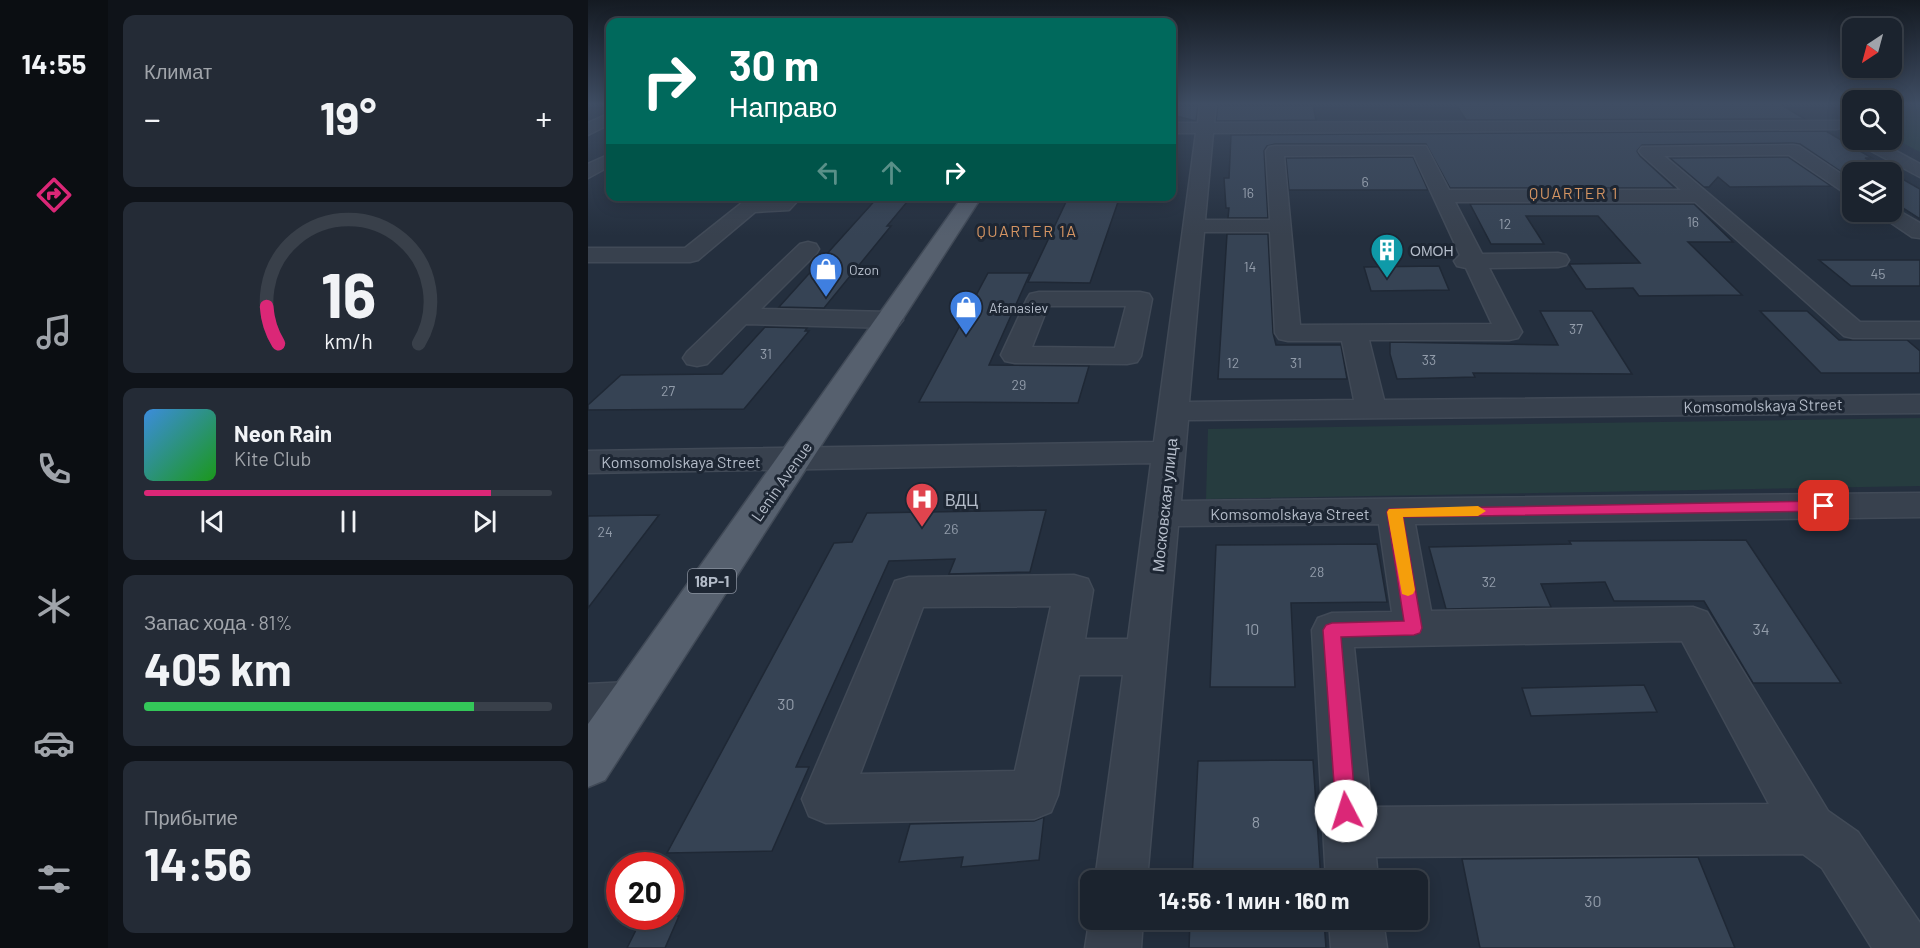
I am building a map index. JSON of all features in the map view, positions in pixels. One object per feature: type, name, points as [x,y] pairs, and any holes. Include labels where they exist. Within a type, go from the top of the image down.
[{"type":"main road","name":"Lenin Avenue","points":[[588,764],[609,703],[795,460],[971,201]]},
{"type":"street","name":"Московская улица","points":[[1122,870],[1175,411],[1158,333],[1194,226],[1196,147]]},
{"type":"street","points":[[1758,147],[1762,150]]},
{"type":"street","points":[[1420,150],[1442,196],[1470,261],[1509,332],[1288,333],[1275,151],[1420,150]]},
{"type":"street","points":[[1842,182],[1793,150],[1648,151],[1853,330],[1920,330]]},
{"type":"street","points":[[1882,150],[1920,171]]},
{"type":"street","points":[[588,157],[606,158]]},
{"type":"street","points":[[588,172],[606,161]]},
{"type":"street","points":[[1442,196],[1699,196]]},
{"type":"street","points":[[588,255],[690,255],[750,206],[782,206],[787,201]]},
{"type":"street","points":[[1902,221],[1920,232]]},
{"type":"street","points":[[1194,226],[1281,226]]},
{"type":"street","points":[[697,358],[808,249]]},
{"type":"street","points":[[1470,261],[1558,260]]},
{"type":"street","points":[[1039,299],[1140,299],[1158,333],[1127,356],[1015,355],[1039,299]]},
{"type":"street","points":[[741,316],[890,320]]},
{"type":"street","points":[[1354,333],[1371,409]]},
{"type":"street","name":"Komsomolskaya Street","points":[[1175,411],[1920,404]]},
{"type":"street","name":"Komsomolskaya Street","points":[[588,462],[1170,452]]},
{"type":"street","name":"Komsomolskaya Street","points":[[1163,514],[1920,505]]},
{"type":"street","points":[[1395,512],[1414,628]]},
{"type":"street","points":[[1074,590],[1060,657],[1034,795],[826,799],[909,592],[1074,590]]},
{"type":"street","points":[[1351,870],[1332,630],[1693,624],[1810,829],[1840,850],[1904,948]]},
{"type":"street","points":[[1060,657],[1147,657]]},
{"type":"street","points":[[1348,832],[1810,829]]},
{"type":"street","points":[[1113,948],[1115,930]]},
{"type":"street","points":[[1357,930],[1359,948]]},
{"type":"green space","points":[[1920,418],[1920,486],[1206,499],[1208,429]]},
{"type":"building","points":[[1230,147],[1266,147],[1264,151],[1268,218],[1228,218],[1229,208],[1226,208],[1224,178],[1229,178]]},
{"type":"building","points":[[1428,147],[1640,147],[1637,151],[1640,156],[1675,188],[1450,188]]},
{"type":"building","points":[[1805,147],[1842,147],[1842,150],[1858,150],[1872,158],[1865,158],[1872,162],[1842,162],[1842,172]]},
{"type":"building","points":[[1413,157],[1428,190],[1289,190],[1286,158]]},
{"type":"building","points":[[1788,157],[1831,186],[1730,187],[1718,177],[1709,187],[1704,187],[1670,158]]},
{"type":"building","points":[[1902,179],[1920,189],[1920,219],[1902,207]]},
{"type":"building","points":[[874,201],[908,201],[887,226],[891,226],[824,308],[779,307]]},
{"type":"building","points":[[1066,202],[1118,202],[1090,283],[1028,282]]},
{"type":"building","points":[[1470,204],[1694,204],[1733,242],[1688,242],[1742,295],[1639,296],[1633,288],[1586,289],[1569,264],[1640,263],[1598,216],[1526,216],[1544,244],[1491,244]]},
{"type":"building","points":[[1227,234],[1268,234],[1273,333],[1276,345],[1341,345],[1347,379],[1218,379]]},
{"type":"building","points":[[1819,260],[1920,260],[1920,286],[1851,286]]},
{"type":"building","name":"ОМОН","points":[[1439,266],[1449,290],[1371,291],[1364,267]]},
{"type":"building","points":[[988,273],[1030,273],[989,365],[1089,366],[1078,403],[919,402]]},
{"type":"building","points":[[1540,311],[1592,311],[1632,374],[1473,373],[1475,377],[1397,379],[1390,354],[1390,342],[1558,345]]},
{"type":"building","points":[[1760,311],[1807,311],[1839,340],[1907,340],[1920,351],[1920,373],[1821,373]]},
{"type":"building","points":[[765,327],[807,328],[805,331],[809,331],[744,409],[588,410],[588,405],[621,375],[722,374]]},
{"type":"building","points":[[1046,510],[1030,572],[949,574],[955,559],[889,561],[796,767],[809,767],[772,851],[668,852],[834,543],[852,542],[867,513]]},
{"type":"building","points":[[659,515],[588,608],[588,516]]},
{"type":"building","points":[[1746,540],[1841,683],[1753,683],[1704,601],[1614,601],[1605,582],[1541,584],[1551,607],[1446,609],[1429,547],[1571,544],[1569,541]]},
{"type":"building","points":[[1377,544],[1387,602],[1291,603],[1295,687],[1210,687],[1216,545]]},
{"type":"building","points":[[1644,685],[1657,712],[1531,716],[1522,688]]},
{"type":"building","points":[[1313,760],[1320,870],[1193,870],[1198,761]]},
{"type":"building","points":[[1044,817],[1039,860],[961,867],[963,857],[899,862],[910,824],[1034,821]]},
{"type":"building","points":[[1698,857],[1735,948],[1480,948],[1462,859]]},
{"type":"building","points":[[636,930],[673,930],[665,948],[627,948]]},
{"type":"building","points":[[1190,930],[1325,930],[1326,948],[1189,948]]},
{"type":"slow traffic","points":[[1408,590],[1395,512],[1478,511]]},
{"type":"place","name":"ОМОН","points":[[1387,279]]},
{"type":"place","name":"Ozon","points":[[826,298]]},
{"type":"place","name":"Afanasiev","points":[[966,336]]},
{"type":"place","name":"ВДЦ","points":[[922,528]]},
{"type":"district","name":"QUARTER 1","points":[[1574,192]]},
{"type":"district","name":"QUARTER 1A","points":[[1027,230]]},
{"type":"route","points":[[1346,811],[1332,630],[1414,628],[1395,512],[1824,506]]}]
